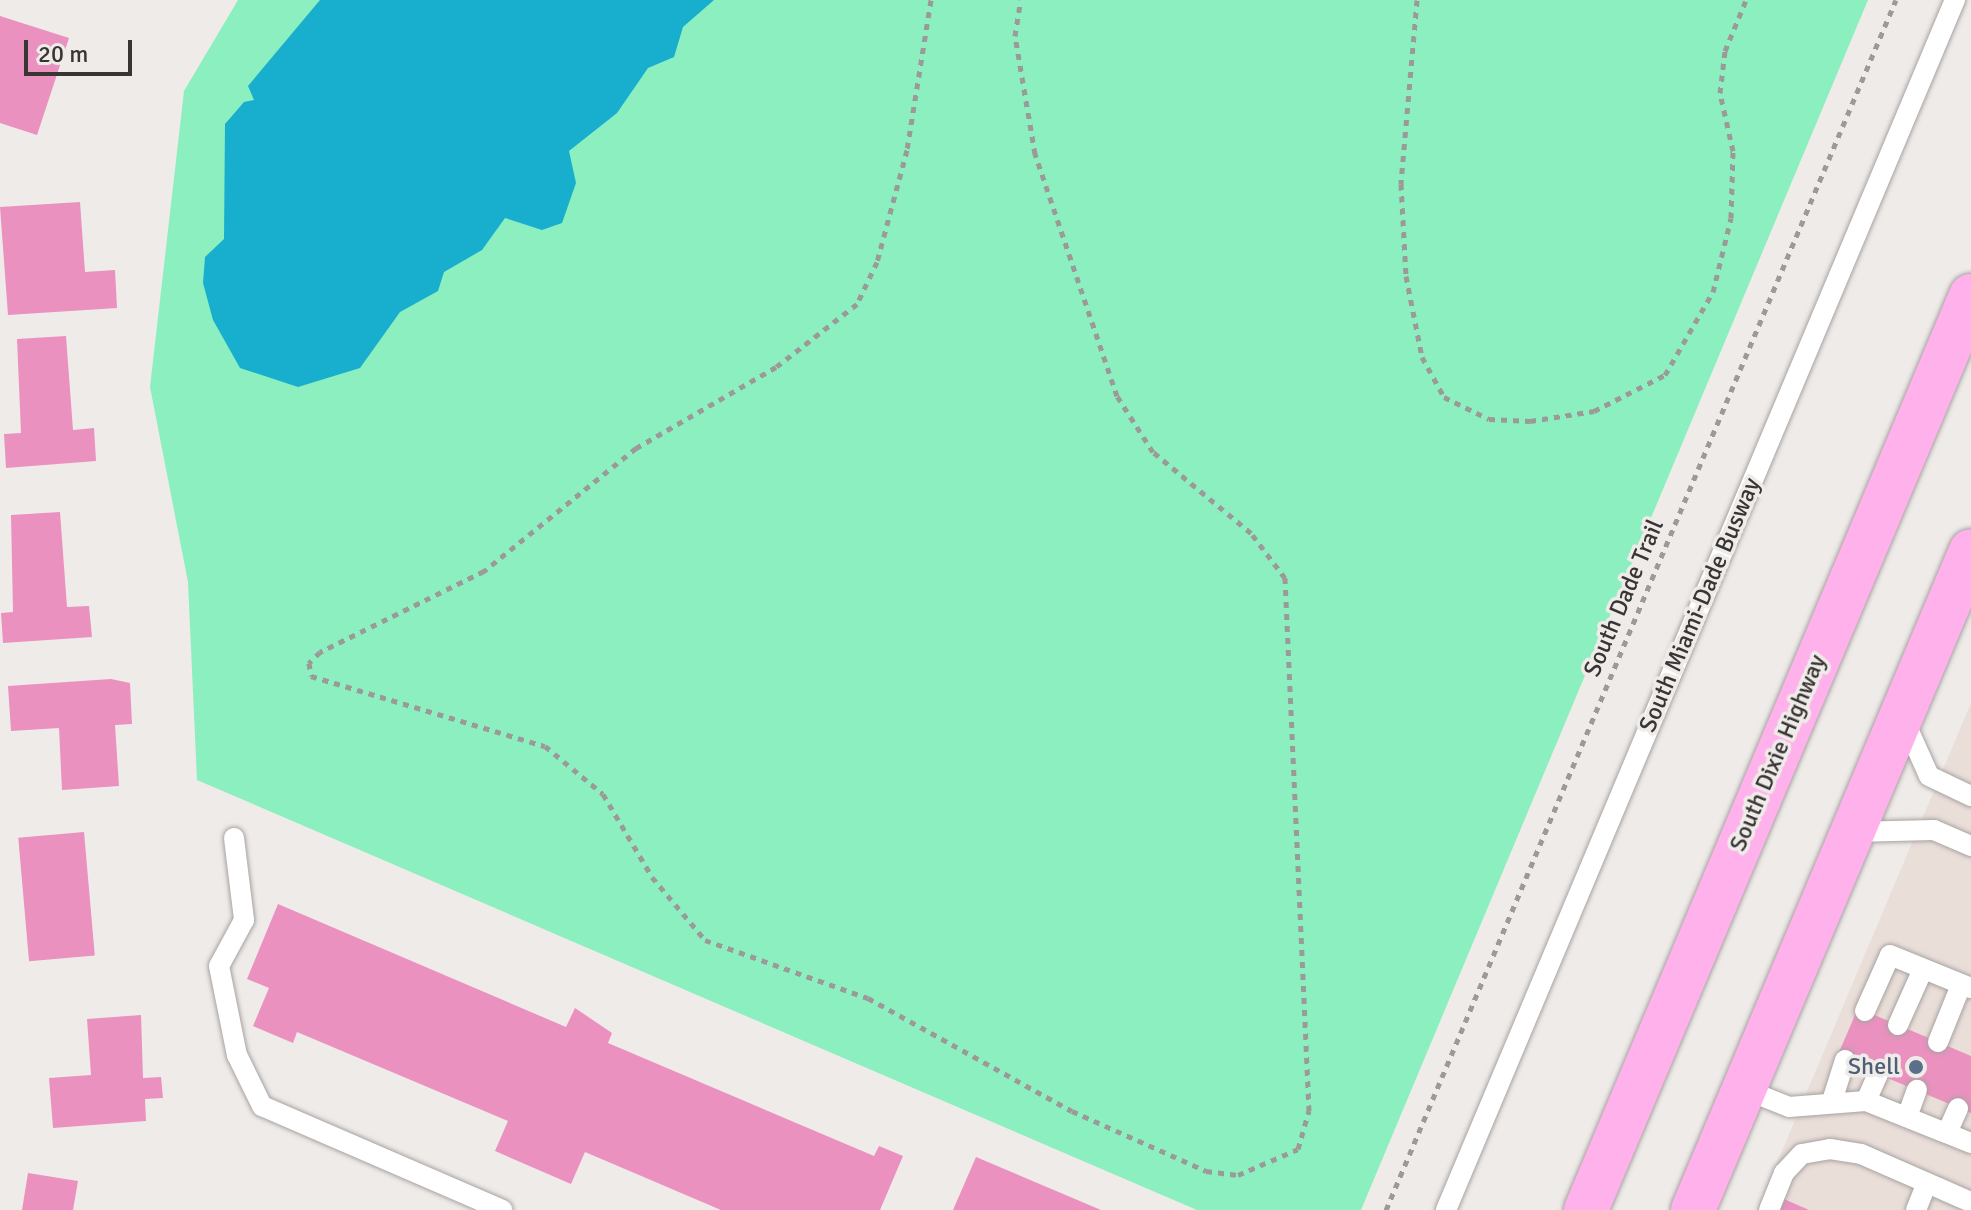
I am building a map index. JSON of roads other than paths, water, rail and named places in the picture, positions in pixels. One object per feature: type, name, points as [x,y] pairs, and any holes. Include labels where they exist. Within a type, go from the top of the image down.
[{"type":"highway","name":"South Dixie Highway","points":[[1586,1210],[1971,296]]},
{"type":"highway","points":[[1693,1210],[1971,551]]},
{"type":"lane","name":"South Miami-Dade Busway","points":[[1446,1210],[1955,0]]},
{"type":"lane","points":[[1902,715],[1929,776],[1971,796]]},
{"type":"lane","points":[[1853,832],[1934,830],[1971,846]]},
{"type":"lane","points":[[234,838],[244,920],[219,966],[237,1055],[262,1106],[502,1210]]},
{"type":"lane","points":[[1865,1011],[1890,955],[1966,986],[1938,1042]]},
{"type":"lane","points":[[1898,1025],[1923,969]]},
{"type":"lane","points":[[1832,1101],[1845,1060]]},
{"type":"lane","points":[[1866,1101],[1878,1074]]},
{"type":"lane","points":[[1744,1089],[1789,1107],[1832,1101],[1866,1101],[1971,1143]]},
{"type":"lane","points":[[1907,1117],[1917,1090]]},
{"type":"lane","points":[[1947,1133],[1958,1108]]},
{"type":"lane","points":[[1769,1210],[1784,1173],[1802,1154],[1830,1149],[1971,1202]]},
{"type":"lane","points":[[1916,1210],[1927,1183]]},
{"type":"water","points":[[320,0],[714,0],[683,27],[674,57],[648,68],[617,113],[569,151],[576,183],[562,223],[542,230],[505,218],[482,250],[444,272],[438,291],[400,312],[360,368],[298,387],[240,368],[213,320],[203,283],[205,257],[224,239],[225,124],[244,102],[254,100],[248,86]]},
{"type":"place","name":"Shell","points":[[1916,1067]]}]
